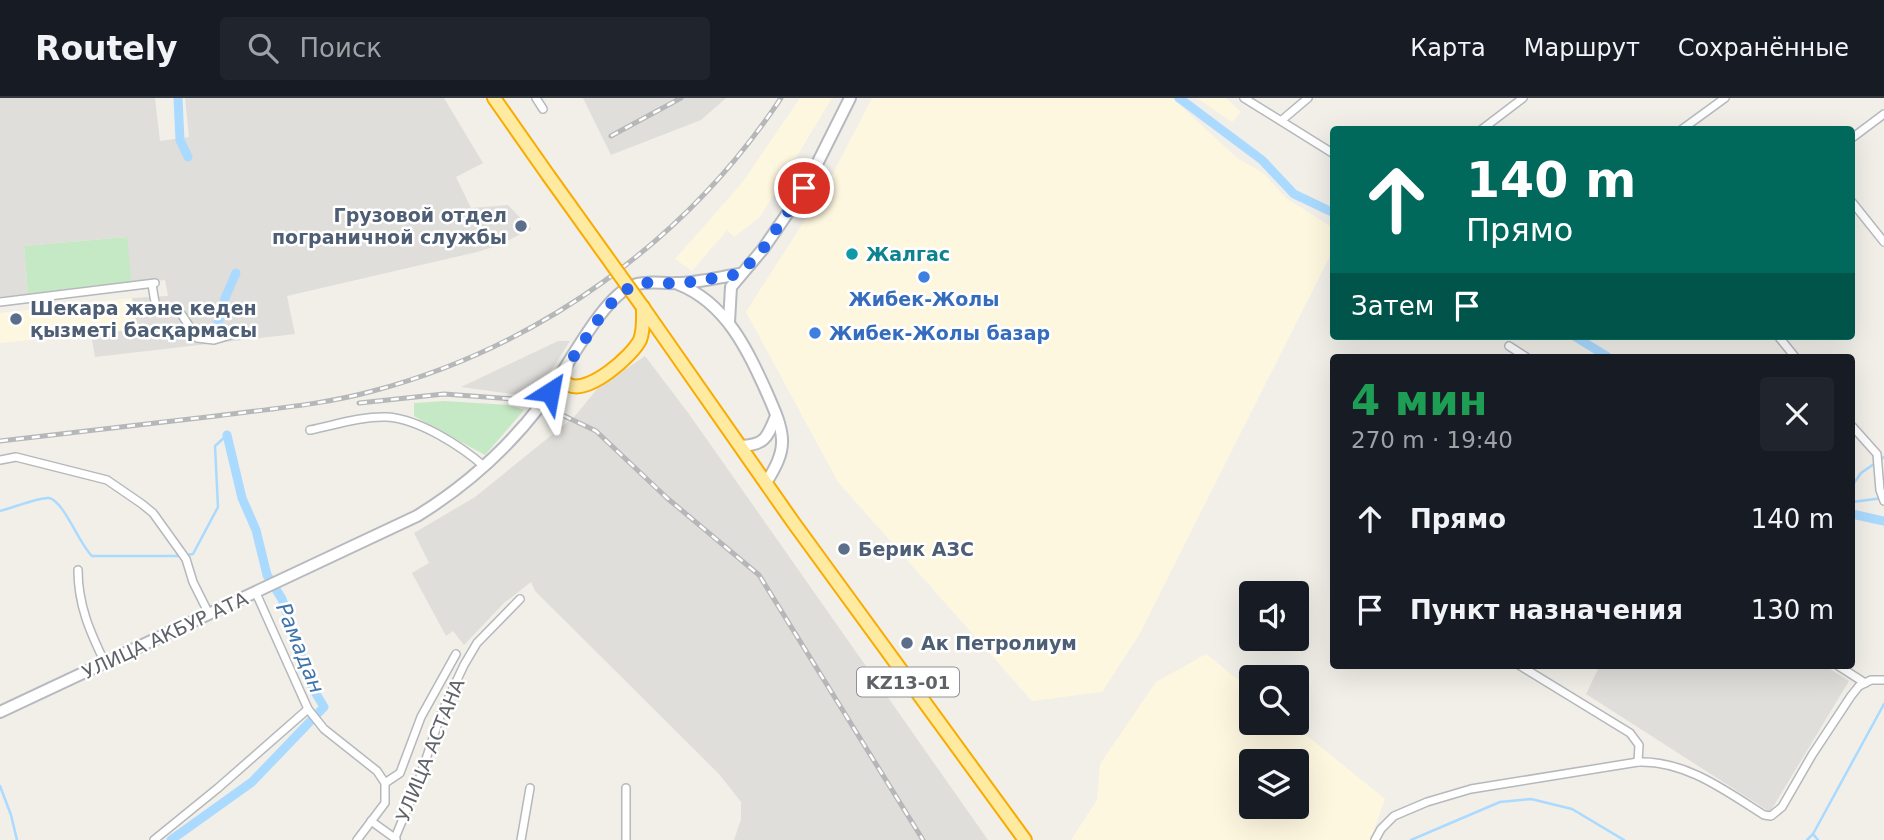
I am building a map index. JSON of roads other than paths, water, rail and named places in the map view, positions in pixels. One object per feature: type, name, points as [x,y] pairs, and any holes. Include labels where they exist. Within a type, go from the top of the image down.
[{"type":"highway","name":"KZ13-01","points":[[494,98],[766,484],[945,734],[1025,840]]},
{"type":"highway","points":[[561,378],[568,385],[577,386],[610,371],[638,343],[643,327],[643,306]]},
{"type":"main road","points":[[729,323],[731,287],[763,249],[804,188],[850,98]]},
{"type":"main road","name":"УЛИЦА АКБУР АТА","points":[[0,712],[257,593],[417,516],[442,501],[485,467],[540,407],[606,308],[632,285],[652,282],[677,284],[740,274]]},
{"type":"main road","points":[[677,284],[691,289],[711,303],[729,323],[755,366],[776,416],[782,447],[766,484]]},
{"type":"main road","points":[[740,446],[755,445],[765,439],[776,416]]},
{"type":"street","points":[[536,98],[543,109]]},
{"type":"street","points":[[1244,98],[1330,151]]},
{"type":"street","points":[[1282,120],[1308,98]]},
{"type":"street","points":[[1486,126],[1523,98]]},
{"type":"street","points":[[1686,126],[1725,98]]},
{"type":"street","points":[[1855,136],[1884,114]]},
{"type":"street","points":[[1855,206],[1884,242]]},
{"type":"street","points":[[0,302],[153,283],[158,309],[163,312],[180,312],[197,338],[214,340],[237,333]]},
{"type":"street","points":[[1781,340],[1793,354]]},
{"type":"street","points":[[1509,346],[1521,354]]},
{"type":"street","points":[[310,430],[362,419],[388,417],[419,426],[467,452],[485,467]]},
{"type":"street","points":[[1855,429],[1877,454],[1880,490],[1884,501]]},
{"type":"street","points":[[0,460],[16,457],[107,480],[142,504],[153,513],[186,559],[192,582],[209,614]]},
{"type":"street","points":[[78,570],[78,590],[85,620],[105,663]]},
{"type":"street","name":"УЛИЦА АСТАНА","points":[[257,593],[309,709],[324,729],[377,771],[385,783],[384,803],[357,840]]},
{"type":"street","name":"УЛИЦА АСТАНА","points":[[371,821],[396,839],[441,714],[464,665],[477,643],[520,599]]},
{"type":"street","name":"УЛИЦА АСТАНА","points":[[385,783],[400,772],[421,718],[456,654]]},
{"type":"street","points":[[1526,669],[1630,733],[1639,745],[1638,762]]},
{"type":"street","points":[[1843,669],[1865,683]]},
{"type":"street","points":[[1375,840],[1381,829],[1394,816],[1471,789],[1638,762],[1656,762],[1696,775],[1771,816],[1782,807],[1851,696],[1871,680],[1884,680]]},
{"type":"street","points":[[154,840],[309,709]]},
{"type":"street","points":[[521,840],[530,788]]},
{"type":"street","points":[[626,788],[626,840]]},
{"type":"waterway","name":"Рамадан","points":[[178,98],[180,140],[188,157]]},
{"type":"waterway","points":[[1179,98],[1262,160],[1294,194],[1330,211]]},
{"type":"waterway","name":"Рамадан","points":[[216,331],[225,298],[236,273]]},
{"type":"waterway","points":[[1580,340],[1603,354]]},
{"type":"waterway","points":[[187,555],[193,554],[218,507],[215,446],[227,435]]},
{"type":"waterway","name":"Рамадан","points":[[171,840],[252,782],[324,707],[312,687],[282,599],[267,575],[256,530],[242,498],[227,435]]},
{"type":"waterway","points":[[1855,482],[1861,473],[1884,457]]},
{"type":"waterway","points":[[0,511],[49,498],[55,501],[66,515],[92,556],[180,556]]},
{"type":"waterway","points":[[1855,502],[1883,498]]},
{"type":"waterway","points":[[1855,515],[1884,521]]},
{"type":"waterway","points":[[1807,840],[1813,834],[1884,704]]},
{"type":"waterway","points":[[0,786],[17,840]]},
{"type":"waterway","points":[[1411,840],[1500,802],[1531,799],[1572,809],[1624,840]]},
{"type":"waterway","points":[[1813,834],[1818,840]]},
{"type":"railway","points":[[611,136],[681,98]]},
{"type":"railway","points":[[0,441],[334,400],[434,372],[493,347],[550,317],[604,282],[654,242],[701,198],[743,150],[781,98]]},
{"type":"railway","points":[[359,403],[444,394],[513,399],[556,412],[596,431],[667,498],[759,575],[923,840]]},
{"type":"place","name":"Грузовой отдел пограничной службы","points":[[521,226]]},
{"type":"place","name":"Жалгас","points":[[852,254]]},
{"type":"place","name":"Жибек-Жолы","points":[[924,277]]},
{"type":"place","name":"Шекара және кеден қызметі басқармасы","points":[[16,319]]},
{"type":"place","name":"Жибек-Жолы базар","points":[[815,333]]},
{"type":"place","name":"Берик АЗС","points":[[844,549]]},
{"type":"place","name":"Ак Петролиум","points":[[907,643]]}]
